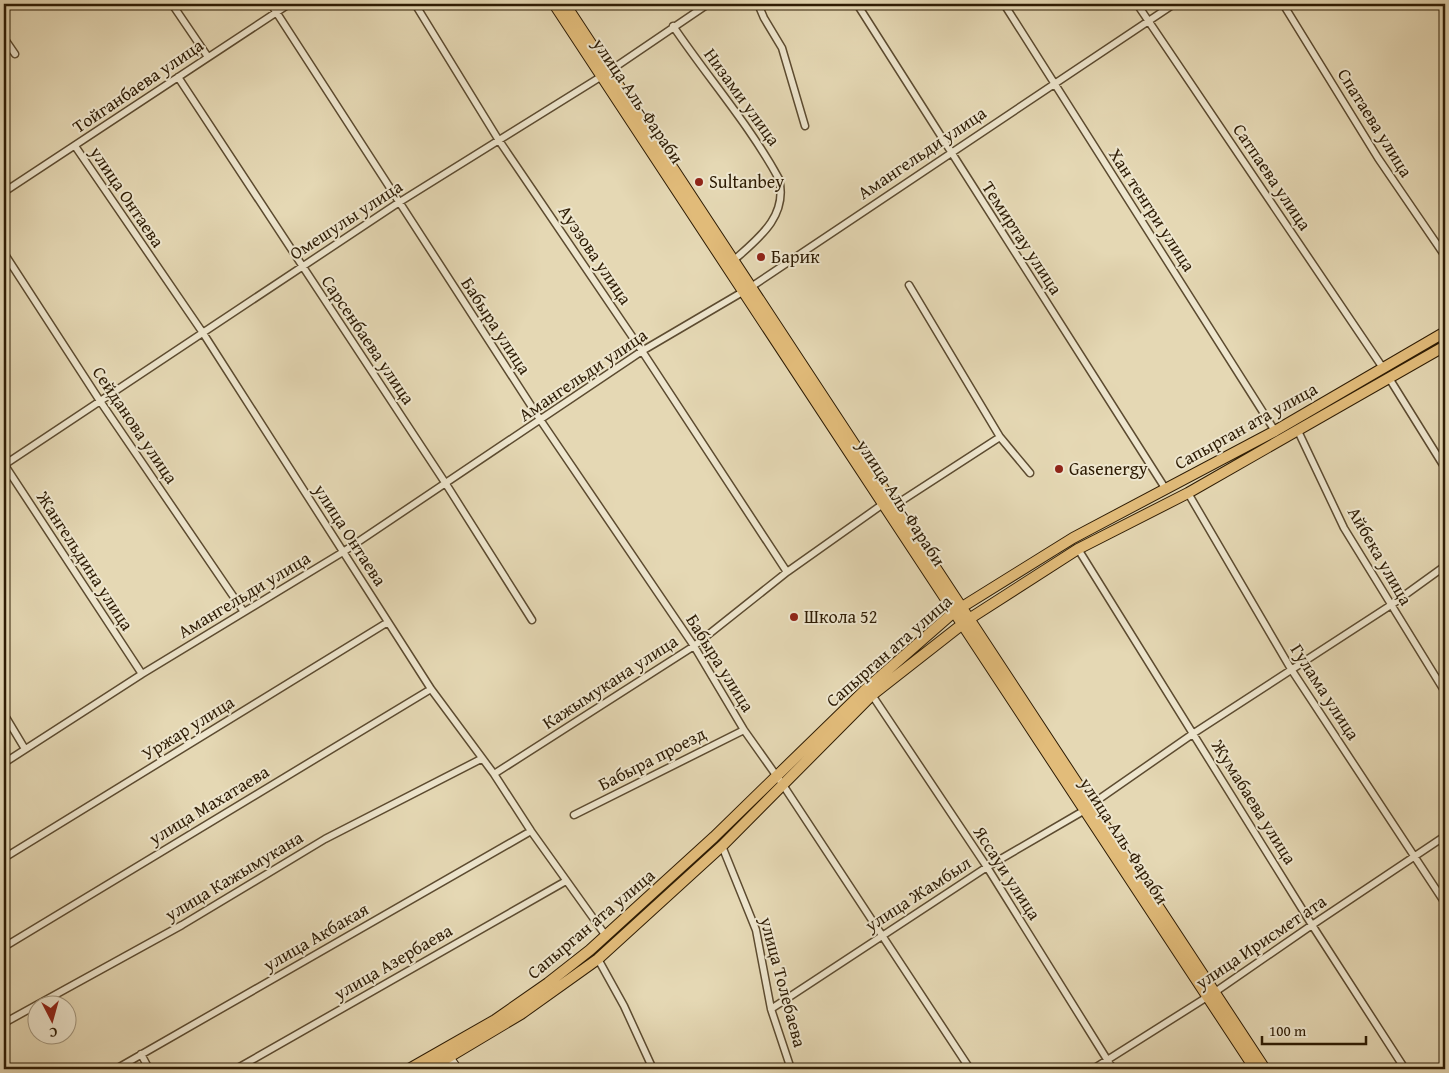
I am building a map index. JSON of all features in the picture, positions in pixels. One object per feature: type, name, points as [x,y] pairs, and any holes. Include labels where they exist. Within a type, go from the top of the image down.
[{"type":"main road","name":"улица Аль-Фараби","points":[[554,4],[606,73],[734,260],[747,290]]},
{"type":"main road","name":"улица Аль-Фараби","points":[[565,4],[606,73],[747,290],[1211,995],[1255,1069]]},
{"type":"main road","name":"Сапырган ата улица","points":[[409,1069],[495,1020],[548,983],[606,936],[714,837],[866,689],[958,610],[1073,538],[1164,488],[1275,431],[1445,332]]},
{"type":"main road","name":"Сапырган ата улица","points":[[429,1069],[520,1014],[598,959],[722,846],[872,696],[966,622],[1078,549],[1188,493],[1445,346]]},
{"type":"main road","name":"улица Аль-Фараби","points":[[1211,995],[1265,1069]]},
{"type":"street","points":[[172,4],[208,58]]},
{"type":"street","name":"Бабыра улица","points":[[272,4],[398,203],[541,421],[694,646],[744,730],[970,1069]]},
{"type":"street","name":"Тойганбаева улица","points":[[4,192],[289,4]]},
{"type":"street","name":"Ауэзова улица","points":[[415,4],[498,139],[642,351],[787,572]]},
{"type":"street","name":"Омешулы улица","points":[[4,465],[398,203],[606,73],[708,4]]},
{"type":"street","points":[[758,4],[782,48],[805,126]]},
{"type":"street","name":"Темиртау улица","points":[[856,4],[1164,488]]},
{"type":"street","name":"Хан тенгри улица","points":[[1004,4],[1275,431]]},
{"type":"street","name":"Сатпаева улица","points":[[1137,4],[1383,368]]},
{"type":"street","name":"Амангельди улица","points":[[4,763],[142,674],[343,552],[541,421],[642,351],[747,290],[949,152],[1174,4]]},
{"type":"street","name":"Спатаева улица","points":[[1283,4],[1378,158],[1445,256]]},
{"type":"street","name":"Низами улица","points":[[673,26],[702,69],[739,114],[765,153],[779,179],[782,189],[778,211],[770,227],[734,260]]},
{"type":"street","points":[[4,38],[15,54]]},
{"type":"street","name":"Сарсенбаева улица","points":[[178,77],[446,484],[532,620]]},
{"type":"street","name":"улица Онтаева","points":[[75,146],[203,333],[431,688],[481,759],[494,774],[531,831],[606,936]]},
{"type":"street","name":"Сейданова улица","points":[[4,252],[100,401],[244,612]]},
{"type":"street","points":[[909,285],[1000,437],[1030,473]]},
{"type":"street","points":[[1389,378],[1445,468]]},
{"type":"street","name":"Айбека улица","points":[[1298,430],[1344,528],[1445,692]]},
{"type":"street","name":"Кажымукана улица","points":[[494,774],[694,646],[787,572],[888,506],[1000,437]]},
{"type":"street","name":"Жангельдина улица","points":[[4,465],[142,674]]},
{"type":"street","name":"Гулама улица","points":[[1188,493],[1291,669],[1445,903]]},
{"type":"street","name":"Жумабаева улица","points":[[1078,549],[1312,924],[1405,1069]]},
{"type":"street","name":"улица Жамбыл","points":[[771,1009],[987,867],[1089,807],[1194,733],[1391,605],[1445,566]]},
{"type":"street","name":"Уржар улица","points":[[4,858],[388,622]]},
{"type":"street","name":"улица Махатаева","points":[[4,948],[431,688]]},
{"type":"street","name":"Яссауи улица","points":[[872,696],[987,867],[1113,1069]]},
{"type":"street","points":[[4,714],[25,749]]},
{"type":"street","name":"Бабыра проезд","points":[[574,815],[744,730]]},
{"type":"street","name":"улица Кажымукана","points":[[4,1023],[174,929],[325,839],[481,759]]},
{"type":"street","name":"улица Акбакая","points":[[116,1069],[531,831]]},
{"type":"street","name":"улица Ирисмет ата","points":[[1093,1069],[1211,995],[1312,924],[1445,836]]},
{"type":"street","name":"улица Толебаева","points":[[722,846],[756,930],[771,1009],[791,1069]]},
{"type":"street","name":"улица Азербаева","points":[[236,1069],[566,881]]},
{"type":"street","points":[[598,959],[624,1006],[652,1067]]},
{"type":"street","points":[[141,1054],[149,1069]]},
{"type":"street","points":[[449,1058],[456,1069]]},
{"type":"place","name":"Sultanbey","points":[[699,182]]},
{"type":"place","name":"Барик","points":[[761,257]]},
{"type":"place","name":"Gasenergy","points":[[1059,469]]},
{"type":"place","name":"Школа 52","points":[[794,617]]}]
